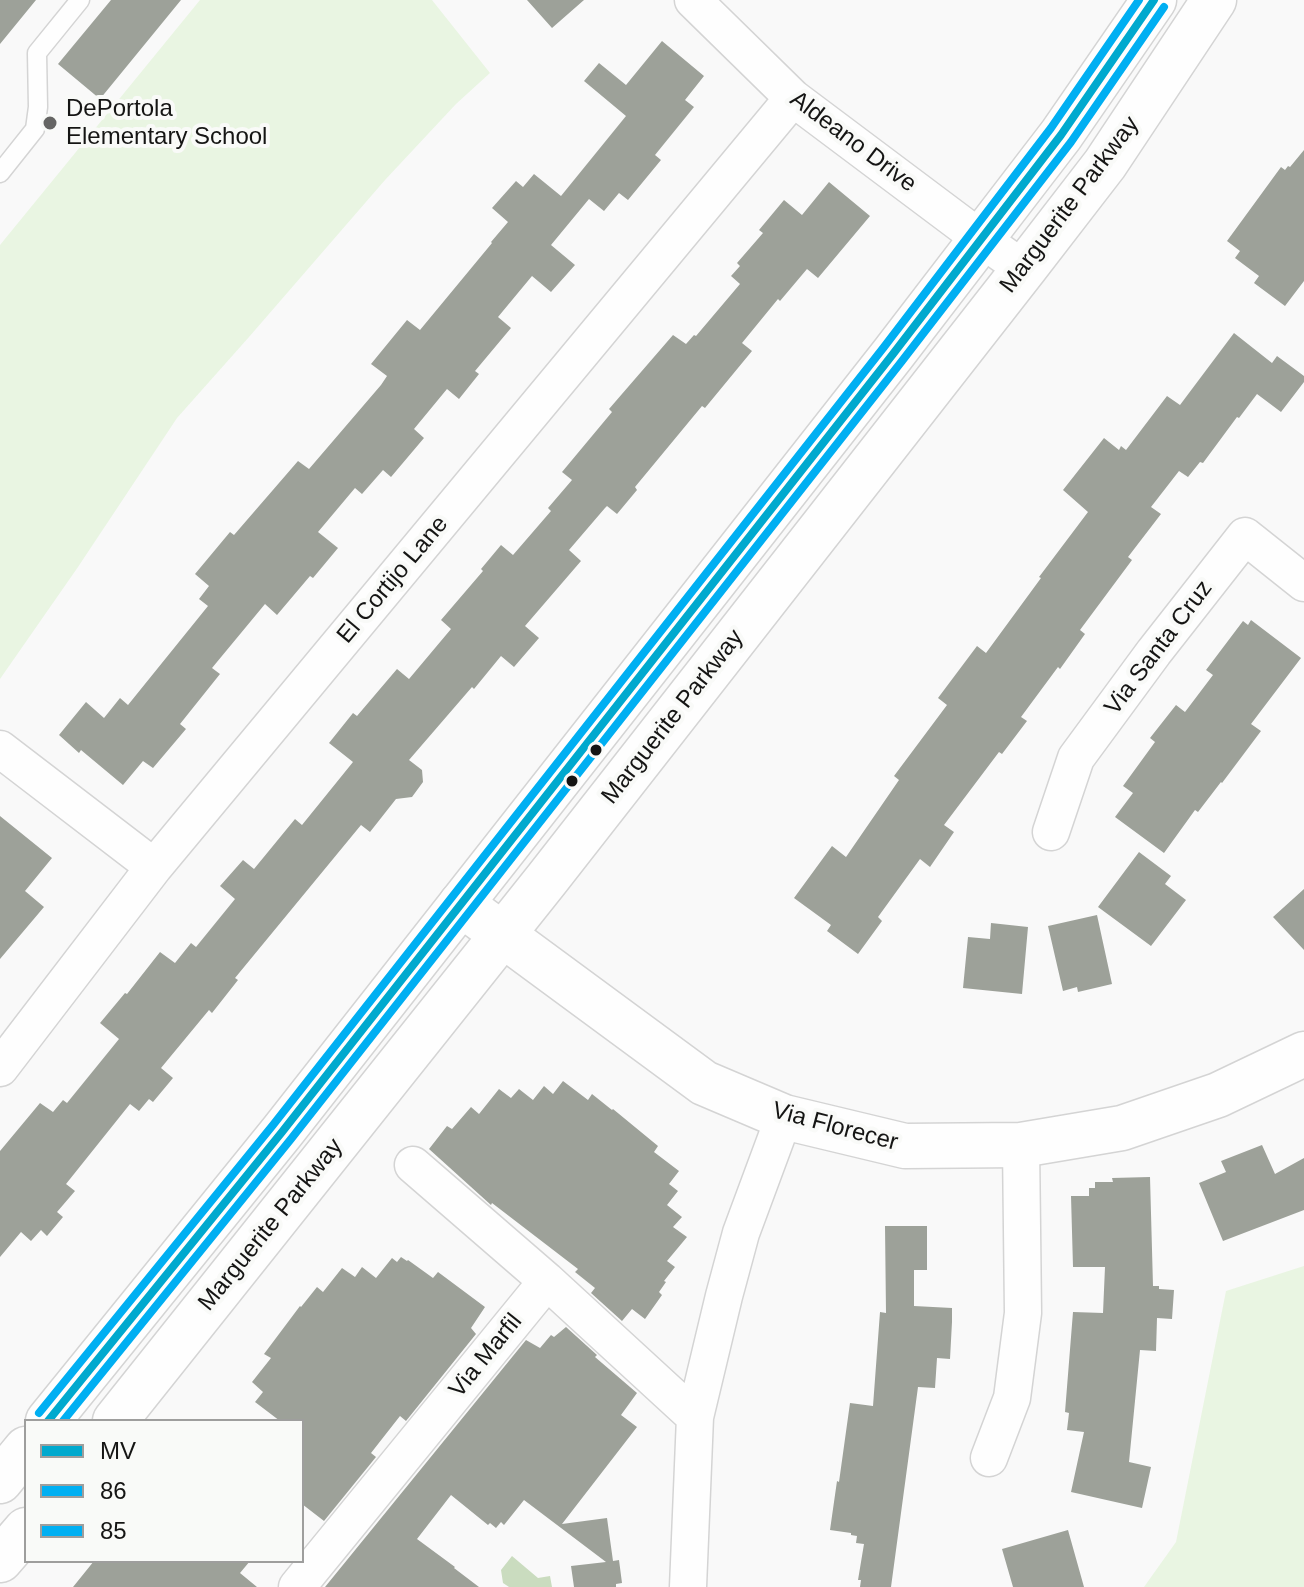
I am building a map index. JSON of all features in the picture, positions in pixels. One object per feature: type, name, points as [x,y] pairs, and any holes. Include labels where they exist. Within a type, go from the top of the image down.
[{"type":"main road","name":"Marguerite Parkway","points":[[50,1419],[282,1132],[981,239],[1061,135],[1154,0]]},
{"type":"main road","name":"Marguerite Parkway","points":[[117,1419],[502,935],[1024,269],[1105,164],[1214,0]]},
{"type":"main road","name":"Via Florecer","points":[[461,904],[704,1083],[784,1117],[905,1146],[1021,1145],[1122,1128],[1218,1095],[1304,1054]]},
{"type":"main road","points":[[0,1481],[24,1451]]},
{"type":"main road","points":[[0,1560],[24,1532]]},
{"type":"street","name":"Aldeano Drive","points":[[693,0],[793,98],[1024,269]]},
{"type":"street","name":"El Cortijo Lane","points":[[0,1068],[154,867],[793,98]]},
{"type":"street","name":"Via Santa Cruz","points":[[1051,832],[1076,758],[1245,536],[1304,583]]},
{"type":"street","points":[[0,749],[154,867]]},
{"type":"street","points":[[688,1587],[695,1417],[741,1233],[784,1117]]},
{"type":"street","points":[[989,1458],[1012,1398],[1023,1313],[1021,1145]]},
{"type":"street","points":[[413,1165],[547,1281],[695,1417]]},
{"type":"street","name":"Via Marfil","points":[[296,1575],[547,1281]]},
{"type":"lane","points":[[0,173],[35,129],[38,107],[37,53],[80,0]]},
{"type":"shaded area","points":[[200,0],[432,0],[490,73],[456,104],[385,180],[177,418],[0,679],[0,245]]},
{"type":"shaded area","points":[[1304,1266],[1304,1587],[1144,1587],[1176,1542],[1226,1291]]},
{"type":"shaded area","points":[[512,1556],[538,1578],[550,1576],[552,1587],[509,1587],[503,1583],[501,1570]]},
{"type":"building","points":[[0,0],[36,0],[0,44]]},
{"type":"building","points":[[111,0],[181,0],[100,99],[58,64]]},
{"type":"building","points":[[527,0],[584,0],[552,28]]},
{"type":"building","points":[[662,41],[704,76],[685,100],[694,107],[655,155],[661,160],[628,200],[619,193],[604,211],[589,199],[551,245],[575,265],[551,292],[532,276],[498,317],[511,328],[475,371],[479,374],[459,399],[447,389],[414,429],[424,438],[391,477],[383,470],[362,494],[355,488],[318,532],[338,548],[277,615],[265,604],[212,668],[220,674],[180,724],[186,729],[153,768],[143,761],[123,785],[81,750],[79,753],[59,735],[86,702],[104,718],[120,698],[128,705],[208,606],[199,599],[209,586],[195,574],[230,532],[234,535],[298,461],[309,469],[381,385],[387,376],[371,364],[407,320],[420,330],[508,222],[492,208],[516,181],[523,187],[534,174],[561,196],[626,116],[584,81],[599,63],[626,85]]},
{"type":"building","points":[[1304,150],[1304,281],[1285,306],[1254,283],[1259,276],[1235,258],[1240,251],[1227,241],[1281,167],[1285,170],[1290,167]]},
{"type":"building","points":[[829,182],[870,216],[818,278],[807,269],[780,301],[778,299],[742,343],[752,351],[705,408],[702,406],[635,487],[637,490],[617,514],[607,506],[569,550],[581,561],[525,626],[539,638],[514,667],[501,656],[409,760],[422,770],[423,782],[412,797],[396,799],[370,832],[361,825],[235,978],[238,980],[212,1013],[209,1010],[161,1068],[173,1078],[153,1102],[149,1099],[139,1111],[130,1104],[66,1184],[75,1191],[57,1212],[63,1217],[47,1236],[41,1230],[31,1241],[21,1232],[0,1257],[0,1151],[40,1103],[53,1112],[63,1100],[67,1103],[119,1039],[100,1023],[160,952],[175,963],[191,943],[196,947],[235,899],[220,886],[243,860],[254,869],[295,819],[302,825],[353,762],[329,743],[353,713],[357,716],[397,669],[409,679],[451,629],[441,620],[501,545],[513,555],[551,511],[548,508],[572,480],[562,472],[612,412],[609,409],[673,335],[686,344],[740,284],[731,276],[740,266],[737,263],[763,233],[759,230],[784,200],[802,215]]},
{"type":"building","points":[[1234,333],[1272,363],[1277,356],[1304,376],[1304,382],[1281,412],[1257,394],[1203,463],[1200,462],[1188,477],[1179,471],[1151,507],[1161,514],[1128,557],[1132,560],[1080,630],[1085,634],[1021,717],[1027,721],[1002,754],[999,752],[944,825],[954,832],[930,867],[920,859],[878,917],[882,921],[858,954],[827,931],[831,925],[794,898],[832,846],[846,857],[899,780],[894,776],[947,705],[938,698],[977,646],[986,653],[1088,512],[1063,490],[1104,438],[1119,450],[1121,446],[1126,450],[1167,396],[1180,405]]},
{"type":"building","points":[[1251,620],[1301,658],[1251,724],[1261,731],[1198,812],[1195,810],[1164,853],[1115,817],[1133,793],[1123,786],[1155,742],[1150,738],[1176,705],[1185,712],[1213,675],[1206,670],[1243,621],[1248,625]]},
{"type":"building","points":[[0,816],[52,858],[25,891],[44,907],[0,959]]},
{"type":"building","points":[[1139,852],[1171,876],[1165,884],[1186,900],[1151,946],[1098,907]]},
{"type":"building","points":[[1304,889],[1304,950],[1273,917]]},
{"type":"building","points":[[1097,915],[1112,984],[1078,992],[1077,987],[1063,991],[1048,926]]},
{"type":"building","points":[[991,923],[1028,927],[1022,994],[963,988],[968,937],[990,939]]},
{"type":"building","points":[[563,1081],[588,1100],[592,1094],[613,1109],[658,1146],[654,1152],[679,1171],[669,1184],[678,1191],[667,1205],[682,1217],[673,1227],[687,1237],[667,1261],[675,1267],[664,1281],[659,1292],[662,1295],[645,1319],[632,1309],[622,1321],[591,1293],[595,1288],[575,1272],[578,1269],[491,1205],[429,1149],[447,1126],[452,1129],[471,1107],[479,1114],[499,1089],[511,1098],[519,1089],[533,1100],[544,1086],[553,1094]]},
{"type":"building","points":[[1262,1145],[1275,1174],[1304,1158],[1304,1210],[1223,1241],[1199,1183],[1226,1172],[1221,1161]]},
{"type":"building","points":[[1150,1177],[1153,1286],[1174,1290],[1172,1319],[1157,1318],[1156,1351],[1140,1350],[1129,1462],[1151,1467],[1142,1508],[1071,1492],[1084,1432],[1067,1430],[1069,1413],[1065,1412],[1073,1312],[1103,1313],[1105,1267],[1073,1267],[1071,1196],[1089,1196],[1089,1188],[1095,1188],[1095,1182],[1113,1182],[1112,1178]]},
{"type":"building","points":[[885,1226],[927,1226],[927,1270],[914,1270],[914,1306],[952,1308],[950,1359],[937,1358],[935,1388],[918,1387],[891,1587],[860,1587],[861,1580],[858,1580],[864,1544],[856,1543],[857,1536],[851,1533],[830,1530],[850,1403],[873,1406],[880,1312],[886,1313]]},
{"type":"building","points":[[401,1257],[408,1260],[433,1278],[438,1272],[485,1307],[471,1328],[476,1334],[406,1421],[400,1416],[371,1453],[376,1457],[324,1521],[304,1506],[304,1419],[277,1419],[255,1402],[263,1392],[252,1382],[271,1358],[264,1354],[317,1287],[323,1292],[342,1268],[355,1277],[362,1267],[376,1278],[392,1258],[397,1262]]},
{"type":"building","points":[[566,1327],[637,1393],[621,1415],[637,1427],[562,1524],[607,1518],[613,1561],[619,1560],[622,1583],[616,1584],[616,1587],[574,1587],[571,1566],[606,1562],[524,1500],[504,1525],[501,1522],[496,1528],[451,1495],[417,1539],[479,1587],[325,1587],[526,1340],[540,1348],[551,1335],[554,1337]]},
{"type":"building","points":[[1068,1530],[1084,1587],[1013,1587],[1002,1549]]},
{"type":"building","points":[[92,1563],[248,1563],[240,1573],[257,1587],[73,1587]]},
{"type":"transit line","name":"85","points":[[39,1413],[273,1125],[884,347],[1051,128],[1139,0]]},
{"type":"transit line","name":"MV","points":[[50,1419],[282,1132],[893,354],[1061,135],[1154,0]]},
{"type":"transit line","name":"86","points":[[65,1419],[291,1139],[902,361],[1071,142],[1164,7]]},
{"type":"place","name":"DePortola Elementary School","points":[[50,123]]}]
